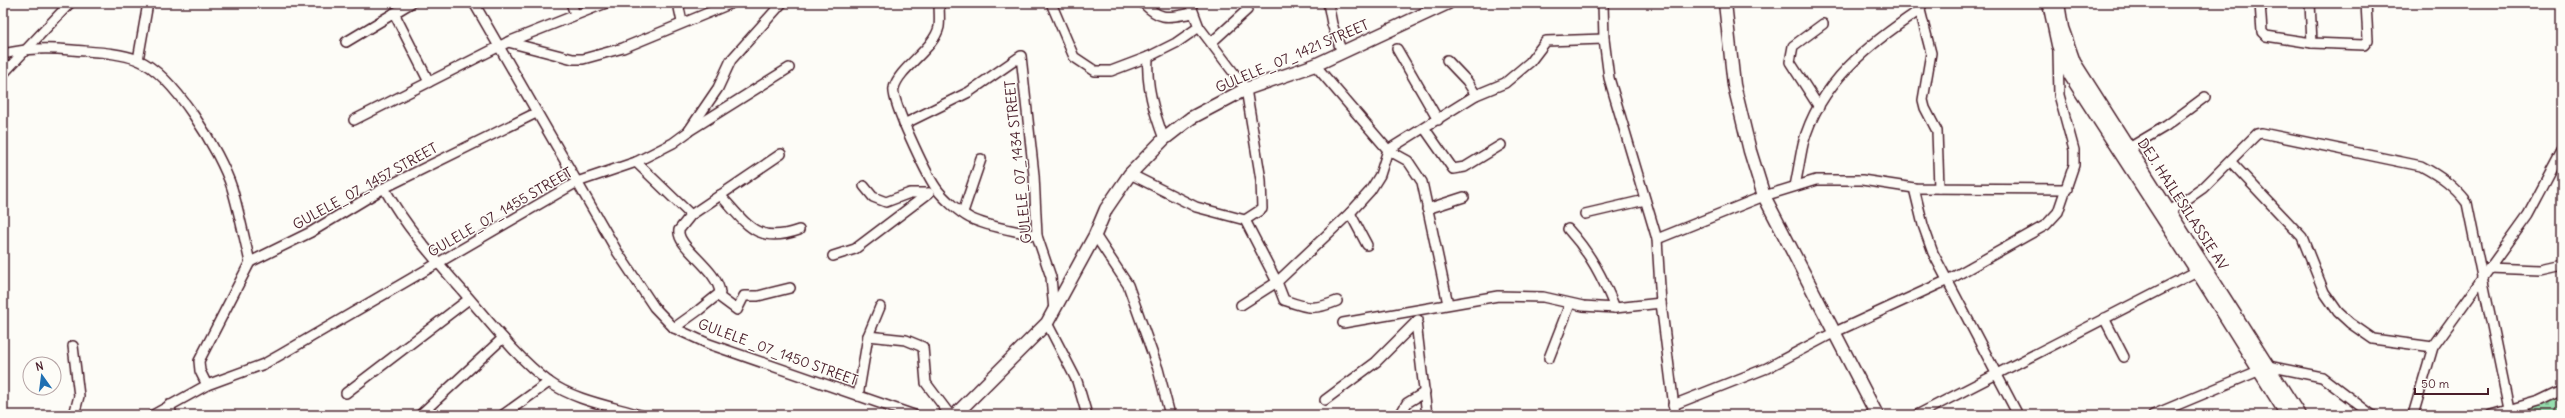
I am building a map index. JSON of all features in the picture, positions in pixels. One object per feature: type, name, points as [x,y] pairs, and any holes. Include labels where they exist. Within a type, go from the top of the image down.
[{"type":"main road","name":"GULELE _07_1421 STREET","points":[[955,415],[1047,323],[1095,235],[1106,209],[1130,174],[1164,139],[1191,118],[1246,89],[1315,65],[1448,3]]},
{"type":"main road","points":[[1724,3],[1734,85],[1750,152],[1764,196],[1833,333],[1877,415]]},
{"type":"main road","points":[[2049,3],[2058,45],[2070,75],[2197,270],[2263,368],[2286,415]]},
{"type":"main road","name":"DEJ. HAILESILASSIE AV","points":[[2058,3],[2062,28],[2074,62],[2170,211],[2263,368],[2299,415]]},
{"type":"street","points":[[3,74],[70,3]]},
{"type":"street","points":[[138,60],[148,3]]},
{"type":"street","points":[[346,42],[411,3]]},
{"type":"street","name":"GULELE _07_1450 STREET","points":[[474,3],[618,253],[654,307],[674,328],[709,344],[914,415]]},
{"type":"street","points":[[570,3],[575,14]]},
{"type":"street","points":[[354,120],[508,42],[575,14],[606,3]]},
{"type":"street","points":[[678,3],[682,22]]},
{"type":"street","points":[[508,42],[573,59],[583,59],[623,48],[682,22],[732,3]]},
{"type":"street","name":"GULELE_07_1455 STREET","points":[[153,415],[168,405],[207,385],[270,361],[576,182],[636,162],[673,143],[688,132],[718,88],[731,60],[782,3]]},
{"type":"street","points":[[939,3],[939,26],[934,38],[894,86],[894,96],[904,124],[932,191],[963,212],[969,218],[986,224],[1038,236]]},
{"type":"street","points":[[1051,3],[1074,57],[1095,71],[1111,71],[1148,56],[1176,43],[1199,27]]},
{"type":"street","points":[[1143,3],[1154,14],[1165,18],[1194,12]]},
{"type":"street","points":[[1130,174],[1196,207],[1245,220],[1257,214],[1262,209],[1261,180],[1246,89],[1212,42],[1199,27],[1190,3]]},
{"type":"street","points":[[1328,3],[1332,24],[1342,53]]},
{"type":"street","points":[[1603,3],[1604,39],[1609,78],[1656,239],[1661,303],[1675,415]]},
{"type":"street","points":[[2260,3],[2264,35],[2312,43],[2366,45],[2368,40],[2366,3]]},
{"type":"street","points":[[2310,3],[2312,43]]},
{"type":"street","points":[[1795,186],[1803,143],[1819,106],[1830,86],[1861,53],[1921,7],[1931,53],[1923,100],[1925,108],[1938,131],[1939,188]]},
{"type":"street","points":[[1212,42],[1247,10]]},
{"type":"street","points":[[394,13],[429,82]]},
{"type":"street","points":[[1819,106],[1790,62],[1793,46],[1823,24]]},
{"type":"street","points":[[1241,305],[1277,282],[1302,261],[1350,213],[1370,191],[1380,175],[1388,150],[1425,129],[1476,95],[1505,83],[1521,71],[1546,41],[1604,39]]},
{"type":"street","points":[[1673,405],[1767,368],[1833,333],[1948,280],[2046,225],[2058,212],[2067,189],[2075,158],[2059,95],[2058,45]]},
{"type":"street","points":[[3,54],[27,49],[89,50],[138,60],[167,82],[203,130],[232,188],[250,262],[201,357],[200,371],[207,385]]},
{"type":"street","points":[[1397,49],[1438,120]]},
{"type":"street","name":"GULELE_07_1434 STREET","points":[[904,124],[969,92],[1020,56],[1034,175],[1038,236],[1050,277],[1054,311]]},
{"type":"street","points":[[1148,56],[1147,73],[1152,107],[1164,139]]},
{"type":"street","points":[[1447,60],[1467,81],[1476,95]]},
{"type":"street","points":[[1315,65],[1388,150],[1408,161],[1422,182],[1448,304]]},
{"type":"street","points":[[688,132],[789,68]]},
{"type":"street","points":[[2129,148],[2166,126],[2205,97]]},
{"type":"street","name":"GULELE_07_1457 STREET","points":[[250,262],[311,232],[384,188],[536,113]]},
{"type":"street","points":[[1425,129],[1453,169],[1465,168],[1501,145]]},
{"type":"street","points":[[2170,211],[2203,188],[2231,162],[2257,134],[2267,133],[2421,166],[2440,176],[2457,189],[2467,204],[2509,409]]},
{"type":"street","points":[[2413,415],[2432,347],[2528,215],[2562,151]]},
{"type":"street","points":[[674,328],[718,296],[719,286],[715,276],[678,234],[691,215],[781,154]]},
{"type":"street","points":[[963,212],[981,159]]},
{"type":"street","points":[[636,162],[691,215]]},
{"type":"street","points":[[2231,162],[2302,237],[2324,292],[2338,312],[2373,340],[2432,347]]},
{"type":"street","points":[[1656,239],[1764,196],[1816,180],[1840,178],[1914,188],[2067,189]]},
{"type":"street","points":[[864,186],[873,197],[886,202],[910,193],[932,191]]},
{"type":"street","points":[[384,188],[400,217],[438,263],[503,338],[549,382],[575,395],[639,415]]},
{"type":"street","points":[[1914,188],[1928,240],[1996,376],[2018,415]]},
{"type":"street","points":[[833,256],[855,249],[932,191]]},
{"type":"street","points":[[720,195],[759,234],[780,237],[799,230]]},
{"type":"street","points":[[1427,209],[1464,196]]},
{"type":"street","points":[[1585,214],[1645,200]]},
{"type":"street","points":[[1350,213],[1367,245]]},
{"type":"street","points":[[1245,220],[1277,282],[1284,300],[1308,309],[1322,307],[1337,301]]},
{"type":"street","points":[[1568,229],[1587,250],[1603,278],[1615,308]]},
{"type":"street","points":[[1095,235],[1128,285],[1158,369],[1170,415]]},
{"type":"street","points":[[2489,268],[2540,270],[2562,265]]},
{"type":"street","points":[[1918,415],[1996,376],[2197,270]]},
{"type":"street","points":[[718,296],[737,310],[744,296],[758,296],[790,288]]},
{"type":"street","points":[[1343,323],[1431,309],[1448,304],[1498,296],[1542,297],[1570,304],[1615,308],[1661,303]]},
{"type":"street","points":[[346,393],[469,299]]},
{"type":"street","points":[[1549,358],[1570,304]]},
{"type":"street","points":[[858,396],[868,336],[880,307]]},
{"type":"street","points":[[1325,400],[1376,362],[1431,309]]},
{"type":"street","points":[[2104,318],[2124,357]]},
{"type":"street","points":[[1416,322],[1426,392],[1427,415]]},
{"type":"street","points":[[1047,323],[1077,381],[1086,415]]},
{"type":"street","points":[[868,336],[906,340],[923,347],[926,383],[950,415]]},
{"type":"street","points":[[420,415],[503,338]]},
{"type":"street","points":[[73,346],[80,396],[74,415]]},
{"type":"street","points":[[2153,415],[2263,368],[2322,377],[2372,415]]},
{"type":"street","points":[[502,415],[549,382]]},
{"type":"street","points":[[2491,415],[2539,401],[2562,390]]},
{"type":"street","points":[[1400,415],[1407,403],[1426,392]]},
{"type":"street","points":[[168,405],[172,415]]},
{"type":"green space","points":[[2562,394],[2562,415],[2510,415]]}]
